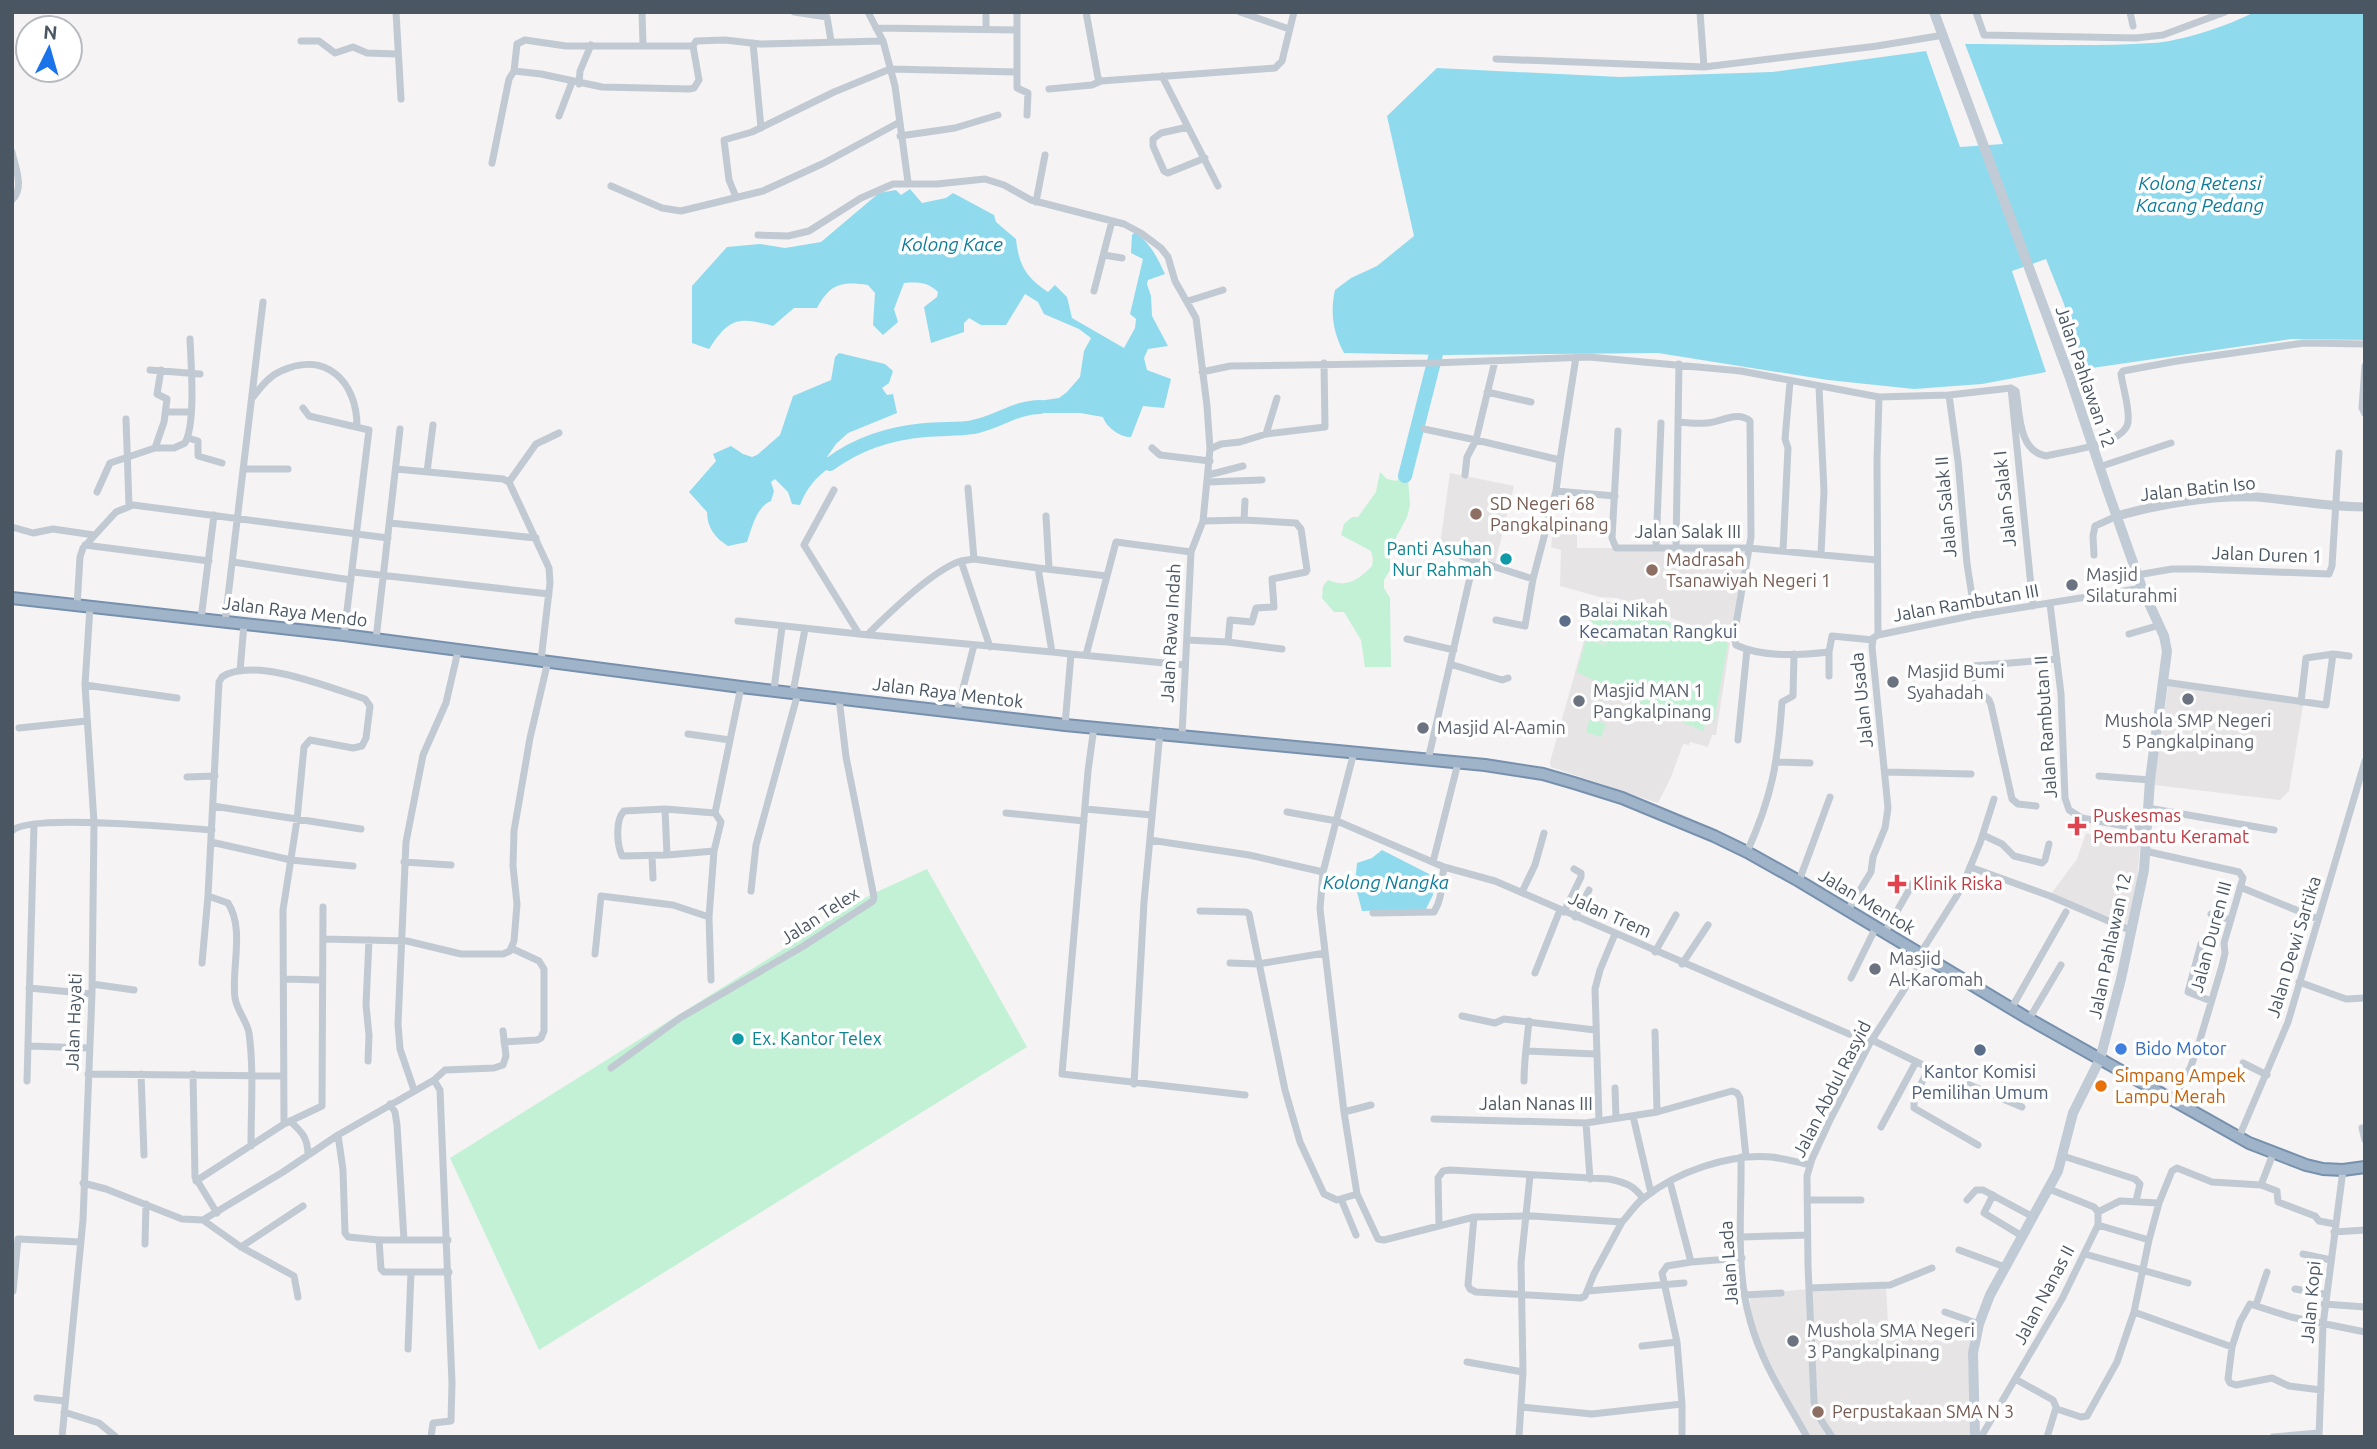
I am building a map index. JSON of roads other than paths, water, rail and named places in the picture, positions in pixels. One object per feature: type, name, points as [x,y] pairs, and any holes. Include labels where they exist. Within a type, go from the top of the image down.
[{"type":"highway","name":"Jalan Raya Mendo","points":[[12,598],[573,664]]},
{"type":"highway","name":"Jalan Raya Mentok","points":[[573,664],[741,687],[1065,725],[1160,732],[1319,750]]},
{"type":"highway","name":"Jalan Mentok","points":[[1319,750],[1543,774],[1685,824],[1746,852],[1799,881],[2011,1009],[2239,1137],[2273,1154],[2306,1165],[2343,1170],[2365,1167]]},
{"type":"main road","name":"Jalan Pahlawan 12","points":[[1934,12],[2031,273],[2137,575],[2166,643],[2141,887],[2132,931],[2100,1059],[2073,1113],[2063,1156],[2049,1189],[1990,1295],[1979,1324],[1973,1353],[1975,1437]]},
{"type":"street","points":[[396,12],[401,99]]},
{"type":"street","points":[[642,12],[643,45]]},
{"type":"street","points":[[794,12],[827,17],[831,41]]},
{"type":"street","points":[[868,12],[883,41],[895,86],[908,182]]},
{"type":"street","points":[[986,12],[986,29]]},
{"type":"street","points":[[1017,12],[1016,72],[1018,89],[1028,93],[1027,115]]},
{"type":"street","points":[[1086,12],[1098,78],[1101,81]]},
{"type":"street","points":[[1240,12],[1289,29]]},
{"type":"street","points":[[1049,89],[1092,85],[1101,81],[1278,67],[1282,61],[1294,12]]},
{"type":"street","points":[[1700,12],[1704,67]]},
{"type":"street","points":[[1976,12],[1983,35],[2123,38],[2163,35],[2225,12]]},
{"type":"street","points":[[2130,12],[2133,26]]},
{"type":"street","points":[[876,28],[1017,30]]},
{"type":"street","points":[[1496,59],[1704,67],[1944,35]]},
{"type":"street","points":[[492,163],[509,79],[514,71],[514,52],[519,41],[566,46],[693,46],[700,40],[753,43],[883,41]]},
{"type":"street","points":[[301,41],[319,41],[335,53],[353,47],[367,53],[397,54]]},
{"type":"street","points":[[753,43],[761,128]]},
{"type":"street","points":[[559,116],[591,46]]},
{"type":"street","points":[[514,71],[541,74],[576,83],[648,89],[694,88],[698,84],[699,75],[693,46]]},
{"type":"street","points":[[736,197],[729,180],[724,140],[761,128],[834,92],[890,69],[1016,72]]},
{"type":"street","points":[[1161,76],[1218,186]]},
{"type":"street","points":[[900,136],[956,128],[998,115]]},
{"type":"street","points":[[611,186],[671,211],[681,211],[763,191],[824,163],[898,123]]},
{"type":"street","points":[[1188,127],[1161,133],[1153,139],[1153,146],[1164,171],[1168,173],[1205,158]]},
{"type":"street","points":[[12,152],[19,186],[17,196],[12,200]]},
{"type":"street","points":[[1036,202],[1045,155]]},
{"type":"street","points":[[758,235],[788,236],[808,231],[861,198],[887,186],[908,182],[937,184],[985,179],[1036,202],[1112,221],[1094,291]]},
{"type":"street","name":"Jalan Rawa Indah","points":[[1112,221],[1131,228],[1161,248],[1168,257],[1196,318],[1207,406],[1210,461],[1203,522],[1191,552],[1182,735]]},
{"type":"street","points":[[1104,255],[1122,258]]},
{"type":"street","points":[[1188,302],[1223,290]]},
{"type":"street","points":[[225,622],[263,302]]},
{"type":"street","points":[[97,492],[110,463],[155,448],[180,446],[188,438],[190,340]]},
{"type":"street","points":[[1202,372],[1230,366],[1576,357],[1741,371],[1879,397],[1949,395],[2011,388],[2016,391],[2024,436],[2032,450],[2046,456],[2118,437],[2127,427],[2129,419],[2121,374],[2123,371],[2304,343],[2365,344]]},
{"type":"street","points":[[1496,620],[1525,626],[1533,579],[1543,550],[1556,491],[1576,357]]},
{"type":"street","points":[[1465,475],[1467,457],[1476,440],[1495,360]]},
{"type":"street","points":[[1210,449],[1220,444],[1240,442],[1266,434],[1325,426],[1324,363]]},
{"type":"street","points":[[1676,548],[1679,364]]},
{"type":"street","points":[[252,397],[267,380],[282,370],[321,365],[342,380],[356,409],[357,426]]},
{"type":"street","points":[[2365,366],[2362,408],[2365,414]]},
{"type":"street","points":[[150,370],[201,374]]},
{"type":"street","points":[[155,448],[163,430],[166,412],[167,397],[157,394],[161,370]]},
{"type":"street","points":[[1783,551],[1788,448],[1784,439],[1790,382]]},
{"type":"street","points":[[1819,387],[1824,491],[1821,554]]},
{"type":"street","name":"Jalan Salak I","points":[[2011,388],[2033,606]]},
{"type":"street","points":[[1487,392],[1531,402]]},
{"type":"street","name":"Jalan Salak II","points":[[1949,395],[1975,615]]},
{"type":"street","name":"Jalan Usada","points":[[1848,911],[1871,872],[1873,857],[1885,828],[1888,808],[1876,637],[1879,397]]},
{"type":"street","points":[[1266,434],[1277,398]]},
{"type":"street","points":[[303,408],[309,416],[369,430],[344,635]]},
{"type":"street","points":[[166,412],[190,412]]},
{"type":"street","points":[[1678,422],[1709,423],[1725,417],[1745,417],[1750,420],[1752,492],[1749,548],[1733,639],[1736,645],[1747,649],[1794,654],[1829,652],[1829,676]]},
{"type":"street","points":[[126,419],[129,506]]},
{"type":"street","points":[[1656,548],[1661,423]]},
{"type":"street","points":[[427,472],[433,425]]},
{"type":"street","points":[[376,639],[400,429]]},
{"type":"street","points":[[1424,429],[1560,460]]},
{"type":"street","name":"Jalan Salak III","points":[[1618,432],[1612,538],[1614,546],[1749,548],[1877,560]]},
{"type":"street","points":[[509,482],[536,444],[559,433]]},
{"type":"street","points":[[188,438],[198,440],[198,456],[222,463]]},
{"type":"street","points":[[2099,467],[2171,443]]},
{"type":"street","points":[[1152,448],[1160,455],[1210,461]]},
{"type":"street","points":[[2336,508],[2339,453]]},
{"type":"street","points":[[1207,478],[1243,466]]},
{"type":"street","points":[[243,469],[288,469]]},
{"type":"street","points":[[323,939],[401,941],[461,954],[507,954],[511,948],[517,904],[514,889],[514,831],[545,661],[549,568],[509,482],[503,479],[396,470]]},
{"type":"street","points":[[1207,478],[1262,480]]},
{"type":"street","points":[[968,488],[974,559]]},
{"type":"street","points":[[834,490],[804,543],[804,548],[863,634]]},
{"type":"street","points":[[1556,491],[1615,496]]},
{"type":"street","name":"Jalan Batin Iso","points":[[2118,516],[2158,507],[2242,497],[2336,508],[2365,507]]},
{"type":"street","points":[[1244,520],[1245,501]]},
{"type":"street","points":[[77,606],[80,557],[85,545],[116,512],[129,506],[139,505],[388,538]]},
{"type":"street","name":"Jalan Duren 1","points":[[2137,575],[2172,569],[2326,575],[2332,569],[2336,508]]},
{"type":"street","points":[[201,619],[214,515]]},
{"type":"street","points":[[1046,516],[1049,569]]},
{"type":"street","points":[[2094,555],[2095,526],[2118,516]]},
{"type":"street","points":[[1203,522],[1244,520],[1300,525],[1306,572],[1272,579],[1274,607],[1256,608],[1252,622],[1230,620],[1228,642]]},
{"type":"street","points":[[390,523],[536,538]]},
{"type":"street","points":[[12,527],[33,533],[53,529],[94,535]]},
{"type":"street","points":[[1086,655],[1116,542],[1191,552]]},
{"type":"street","points":[[85,545],[209,561]]},
{"type":"street","points":[[1439,549],[1533,579]]},
{"type":"street","points":[[863,634],[929,580],[948,566],[961,561],[974,559],[1107,576]]},
{"type":"street","points":[[1428,760],[1474,560]]},
{"type":"street","points":[[961,561],[990,647]]},
{"type":"street","points":[[233,562],[549,594]]},
{"type":"street","points":[[1038,568],[1052,652]]},
{"type":"street","name":"Jalan Rambutan III","points":[[1829,652],[1832,636],[1876,637],[1975,615],[2142,588]]},
{"type":"street","name":"Jalan Rambutan II","points":[[2050,604],[2061,694],[2065,798],[2069,810],[2082,818],[2146,830]]},
{"type":"street","name":"Jalan Hayati","points":[[62,1437],[81,1242],[92,994],[94,822],[85,685],[90,607]]},
{"type":"street","points":[[738,621],[1185,665]]},
{"type":"street","points":[[240,671],[244,624]]},
{"type":"street","points":[[2129,634],[2160,625]]},
{"type":"street","points":[[774,689],[782,626]]},
{"type":"street","points":[[751,891],[756,845],[795,692],[805,629]]},
{"type":"street","points":[[1408,639],[1454,650]]},
{"type":"street","points":[[1187,640],[1282,649]]},
{"type":"street","points":[[957,712],[974,645]]},
{"type":"street","points":[[1738,740],[1747,649]]},
{"type":"street","points":[[414,1090],[399,1044],[404,862],[423,755],[446,703],[458,651]]},
{"type":"street","points":[[1065,725],[1071,654]]},
{"type":"street","points":[[1746,852],[1763,814],[1777,762],[1782,704],[1783,700],[1792,698],[1794,654]]},
{"type":"street","points":[[2164,682],[2326,704],[2333,654]]},
{"type":"street","points":[[2301,702],[2306,657],[2333,654],[2349,656]]},
{"type":"street","points":[[1923,675],[1973,666],[2057,659]]},
{"type":"street","points":[[1450,664],[1502,680],[1508,678]]},
{"type":"street","points":[[1973,666],[1976,690],[1989,700],[1991,705],[2012,799],[2021,805],[2036,806]]},
{"type":"street","points":[[202,963],[219,682],[227,674],[240,671],[279,673],[365,699],[370,706],[366,738],[362,746],[353,748],[316,740],[306,743],[298,820],[284,897],[284,1076],[287,1123]]},
{"type":"street","points":[[85,685],[177,698]]},
{"type":"street","points":[[711,980],[709,917],[714,851],[721,822],[715,813],[741,687]]},
{"type":"street","name":"Jalan Telex","points":[[611,1068],[680,1018],[802,947],[873,901],[846,757],[839,698]]},
{"type":"street","points":[[19,728],[86,721]]},
{"type":"street","points":[[1094,727],[1062,1074],[1245,1095]]},
{"type":"street","points":[[1134,1084],[1144,902],[1160,732]]},
{"type":"street","points":[[688,734],[730,740]]},
{"type":"street","points":[[1354,752],[1323,872],[1320,909],[1344,1112],[1357,1194],[1378,1239],[1474,1217],[1524,1216],[1622,1223]]},
{"type":"street","name":"Jalan Dewi Sartika","points":[[2239,1137],[2288,1022],[2365,761]]},
{"type":"street","points":[[1777,762],[1810,763]]},
{"type":"street","points":[[1433,862],[1458,763]]},
{"type":"street","points":[[1885,772],[1972,774]]},
{"type":"street","points":[[187,777],[215,776]]},
{"type":"street","points":[[2099,776],[2150,780]]},
{"type":"street","points":[[1799,881],[1830,797]]},
{"type":"street","name":"Jalan Abdul Rasyid","points":[[1832,1437],[1819,1417],[1814,1402],[1807,1176],[1871,1042],[1961,889],[1994,799]]},
{"type":"street","points":[[213,806],[361,829]]},
{"type":"street","points":[[2148,808],[2274,830]]},
{"type":"street","points":[[1085,809],[1152,815]]},
{"type":"street","points":[[665,810],[667,855]]},
{"type":"street","points":[[714,851],[622,856],[619,849],[620,815],[624,811],[715,813]]},
{"type":"street","name":"Jalan Trem","points":[[1287,812],[1337,821],[1444,867],[1495,881],[1682,964],[2022,1107]]},
{"type":"street","points":[[1006,813],[1084,821]]},
{"type":"street","points":[[13,829],[34,824],[94,822],[212,830]]},
{"type":"street","points":[[27,1081],[34,824]]},
{"type":"street","points":[[1522,892],[1535,865],[1544,833]]},
{"type":"street","points":[[1983,835],[2002,844],[2014,856],[2036,863],[2045,860],[2049,844]]},
{"type":"street","points":[[1150,840],[1249,855],[1323,872]]},
{"type":"street","points":[[211,842],[291,860],[353,866]]},
{"type":"street","name":"Jalan Duren III","points":[[2145,851],[2239,872],[2243,876],[2224,943],[2222,966],[2191,1066],[2173,1101]]},
{"type":"street","points":[[652,856],[653,878]]},
{"type":"street","points":[[404,862],[451,865]]},
{"type":"street","points":[[1373,913],[1434,912],[1442,897],[1440,887],[1444,867]]},
{"type":"street","points":[[1970,867],[2050,896],[2132,931]]},
{"type":"street","points":[[1535,974],[1562,911],[1581,877],[1581,873],[1574,869]]},
{"type":"street","points":[[1851,978],[1916,878]]},
{"type":"street","points":[[2241,887],[2318,919]]},
{"type":"street","points":[[1575,917],[1589,890]]},
{"type":"street","points":[[208,896],[229,903],[233,910],[236,944],[235,997],[249,1030],[251,1146]]},
{"type":"street","points":[[595,954],[601,896],[673,905],[709,917]]},
{"type":"street","points":[[196,1181],[287,1123],[322,1106],[323,907]]},
{"type":"street","points":[[1200,911],[1247,913],[1285,1090],[1300,1142],[1324,1194],[1330,1198],[1341,1199],[1357,1194]]},
{"type":"street","points":[[2011,1009],[2066,912]]},
{"type":"street","points":[[2211,914],[2231,920]]},
{"type":"street","points":[[1655,952],[1676,915]]},
{"type":"street","points":[[1682,964],[1708,925]]},
{"type":"street","points":[[1599,1121],[1595,984],[1615,934]]},
{"type":"street","points":[[368,1061],[366,1005],[369,940]]},
{"type":"street","points":[[2201,944],[2187,990],[2211,1001]]},
{"type":"street","points":[[504,1042],[537,1040],[544,1031],[544,969],[539,961],[511,948]]},
{"type":"street","points":[[1230,962],[1258,964],[1325,953]]},
{"type":"street","points":[[2029,1019],[2061,965]]},
{"type":"street","points":[[284,979],[321,980]]},
{"type":"street","points":[[2300,982],[2346,999],[2365,998]]},
{"type":"street","points":[[92,984],[134,990]]},
{"type":"street","points":[[29,988],[92,994]]},
{"type":"street","points":[[1462,1016],[1492,1023],[1504,1019],[1595,1030]]},
{"type":"street","points":[[1524,1081],[1523,1056],[1527,1051],[1529,1021]]},
{"type":"street","points":[[83,1183],[187,1220],[203,1220],[338,1135],[434,1080],[445,1069],[494,1068],[503,1065],[506,1056],[503,1031]]},
{"type":"street","points":[[1655,1032],[1657,1112]]},
{"type":"street","points":[[29,1046],[89,1048]]},
{"type":"street","points":[[1527,1051],[1596,1054]]},
{"type":"street","points":[[1881,1127],[1916,1062]]},
{"type":"street","points":[[2243,1063],[2267,1074]]},
{"type":"street","points":[[1929,1068],[1914,1098],[1914,1108],[1978,1145]]},
{"type":"street","points":[[88,1074],[284,1076]]},
{"type":"street","points":[[141,1074],[144,1155]]},
{"type":"street","points":[[194,1074],[196,1181],[217,1213]]},
{"type":"street","points":[[431,1437],[433,1423],[452,1420],[449,1272],[440,1090],[434,1080]]},
{"type":"street","points":[[1615,1088],[1616,1118]]},
{"type":"street","name":"Jalan Nanas III","points":[[1434,1119],[1586,1123],[1657,1112],[1725,1091],[1737,1093],[1741,1103],[1744,1157]]},
{"type":"street","points":[[390,1104],[395,1112],[397,1125],[404,1240]]},
{"type":"street","points":[[1344,1112],[1371,1105]]},
{"type":"street","points":[[1633,1116],[1651,1193]]},
{"type":"street","points":[[287,1123],[305,1135],[308,1155]]},
{"type":"street","points":[[1586,1123],[1590,1179]]},
{"type":"street","points":[[2362,1128],[2365,1140]]},
{"type":"street","points":[[338,1135],[343,1170],[345,1233],[352,1239],[447,1240]]},
{"type":"street","points":[[2261,1185],[2273,1154]]},
{"type":"street","points":[[2063,1156],[2135,1179],[2140,1184],[2136,1201]]},
{"type":"street","points":[[1474,1217],[1468,1287],[1476,1292],[1583,1298],[1622,1223],[1651,1193],[1701,1168],[1744,1157],[1772,1157],[1810,1165]]},
{"type":"street","name":"Jalan Lada","points":[[1744,1157],[1741,1237],[1745,1295],[1752,1327],[1770,1371],[1807,1437]]},
{"type":"street","points":[[2017,1380],[2051,1399],[2056,1408],[2081,1417],[2089,1414],[2116,1362],[2134,1312],[2159,1203],[2172,1171],[2177,1168],[2213,1182],[2261,1185],[2277,1191],[2278,1202],[2315,1216],[2335,1228],[2365,1230]]},
{"type":"street","name":"Jalan Kopi","points":[[2319,1435],[2325,1294],[2343,1170]]},
{"type":"street","points":[[1439,1225],[1438,1178],[1443,1171],[1608,1179],[1630,1185],[1637,1189],[1643,1199]]},
{"type":"street","points":[[1519,1437],[1524,1372],[1521,1294],[1524,1216],[1530,1175]]},
{"type":"street","points":[[1670,1182],[1691,1262]]},
{"type":"street","points":[[1968,1200],[1978,1189],[2033,1217]]},
{"type":"street","points":[[2049,1189],[2094,1207],[2098,1212],[2120,1201],[2159,1203]]},
{"type":"street","points":[[1993,1195],[1984,1213],[2022,1236]]},
{"type":"street","points":[[1341,1199],[1356,1235]]},
{"type":"street","points":[[1807,1200],[1861,1200]]},
{"type":"street","points":[[145,1244],[146,1204]]},
{"type":"street","points":[[241,1247],[303,1206]]},
{"type":"street","name":"Jalan Nanas II","points":[[1981,1437],[2017,1380],[2085,1254],[2098,1225],[2098,1212]]},
{"type":"street","points":[[203,1220],[241,1247],[294,1276],[298,1297]]},
{"type":"street","points":[[2098,1225],[2149,1240]]},
{"type":"street","points":[[1741,1237],[1807,1235]]},
{"type":"street","points":[[13,1290],[18,1239],[81,1242]]},
{"type":"street","points":[[379,1240],[382,1271],[449,1272]]},
{"type":"street","points":[[1959,1250],[2005,1267]]},
{"type":"street","points":[[2085,1254],[2188,1283]]},
{"type":"street","points":[[2303,1254],[2331,1260]]},
{"type":"street","points":[[1682,1437],[1677,1342],[1662,1273],[1665,1268],[1691,1262],[1742,1258]]},
{"type":"street","points":[[1809,1288],[1890,1285],[1932,1268]]},
{"type":"street","points":[[408,1349],[411,1272]]},
{"type":"street","points":[[2256,1305],[2267,1272]]},
{"type":"street","points":[[1588,1291],[1684,1283]]},
{"type":"street","points":[[2295,1289],[2325,1294]]},
{"type":"street","points":[[1745,1295],[1781,1293]]},
{"type":"street","points":[[2325,1304],[2365,1307]]},
{"type":"street","points":[[2321,1390],[2289,1386],[2272,1378],[2236,1385],[2230,1383],[2228,1378],[2232,1347],[2248,1306],[2256,1305],[2323,1325],[2365,1332]]},
{"type":"street","points":[[1945,1312],[1979,1324]]},
{"type":"street","points":[[2134,1312],[2232,1347]]},
{"type":"street","points":[[1642,1346],[1677,1342]]},
{"type":"street","points":[[1467,1362],[1524,1372]]},
{"type":"street","points":[[37,1398],[65,1401]]},
{"type":"street","points":[[1522,1407],[1592,1414],[1682,1404]]},
{"type":"street","points":[[2046,1437],[2056,1408]]},
{"type":"street","points":[[64,1412],[99,1423],[116,1437]]},
{"type":"street","points":[[2273,1437],[2319,1435]]},
{"type":"water","name":"Kolong Retensi Kacang Pedang","points":[[2254,12],[2365,12],[2365,340],[2291,339],[2085,369],[2046,259],[2012,271],[2046,372],[1982,384],[1914,389],[1828,380],[1658,353],[1344,353],[1337,338],[1333,314],[1335,290],[1351,278],[1377,266],[1414,236],[1387,116],[1437,68],[1620,77],[1772,72],[1926,51],[1960,147],[2003,144],[1965,44],[2106,45],[2163,42],[2204,32]]},
{"type":"water","name":"Kolong Kace","points":[[910,189],[922,203],[946,198],[953,193],[994,215],[996,222],[1016,239],[1022,264],[1034,281],[1048,292],[1055,285],[1067,297],[1072,318],[1124,348],[1135,328],[1136,319],[1130,314],[1143,259],[1131,253],[1132,235],[1135,232],[1141,237],[1153,251],[1165,274],[1148,280],[1147,284],[1152,316],[1168,346],[1148,349],[1144,358],[1147,370],[1171,379],[1164,408],[1143,406],[1131,437],[1114,431],[1103,417],[1080,413],[1023,413],[1017,404],[1059,398],[1067,392],[1080,377],[1084,351],[1091,338],[1079,329],[1044,314],[1038,302],[1025,294],[1006,325],[981,325],[969,318],[964,323],[964,332],[931,343],[924,307],[937,297],[938,292],[930,286],[904,283],[894,309],[898,322],[883,335],[873,325],[875,293],[868,285],[843,284],[832,289],[817,308],[794,308],[773,326],[751,321],[735,322],[723,331],[709,349],[692,343],[692,286],[727,247],[760,244],[785,248],[821,242],[879,193],[896,190],[901,195]]},
{"type":"water","points":[[839,353],[885,364],[893,371],[889,383],[882,388],[887,395],[893,394],[897,413],[848,433],[836,444],[827,457],[831,459],[840,450],[847,455],[814,482],[800,505],[792,504],[788,492],[775,479],[771,482],[774,491],[771,501],[758,513],[747,542],[728,546],[713,532],[708,523],[707,512],[689,492],[716,461],[713,454],[731,446],[752,457],[780,435],[793,396],[831,380],[835,357]]},
{"type":"water","name":"Kolong Nangka","points":[[1382,850],[1431,875],[1433,895],[1426,909],[1362,911],[1355,884],[1357,863],[1372,858]]},
{"type":"waterway","points":[[1405,476],[1436,354]]},
{"type":"waterway","points":[[830,464],[863,445],[887,437],[925,430],[973,427],[1022,410],[1040,407]]},
{"type":"place","name":"SD Negeri 68 Pangkalpinang","points":[[1476,514]]},
{"type":"place","name":"Panti Asuhan Nur Rahmah","points":[[1506,559]]},
{"type":"place","name":"Madrasah Tsanawiyah Negeri 1","points":[[1652,570]]},
{"type":"place","name":"Masjid Silaturahmi","points":[[2072,585]]},
{"type":"place","name":"Balai Nikah Kecamatan Rangkui","points":[[1565,621]]},
{"type":"place","name":"Masjid Bumi Syahadah","points":[[1893,682]]},
{"type":"place","name":"Mushola SMP Negeri 5 Pangkalpinang","points":[[2188,699]]},
{"type":"place","name":"Masjid MAN 1 Pangkalpinang","points":[[1579,701]]},
{"type":"place","name":"Masjid Al-Aamin","points":[[1423,728]]},
{"type":"place","name":"Puskesmas Pembantu Keramat","points":[[2077,826]]},
{"type":"place","name":"Klinik Riska","points":[[1897,884]]},
{"type":"place","name":"Masjid Al-Karomah","points":[[1875,969]]},
{"type":"place","name":"Ex. Kantor Telex","points":[[738,1039]]},
{"type":"place","name":"Bido Motor","points":[[2121,1049]]},
{"type":"place","name":"Kantor Komisi Pemilihan Umum","points":[[1980,1050]]},
{"type":"place","name":"Simpang Ampek Lampu Merah","points":[[2101,1086]]},
{"type":"place","name":"Mushola SMA Negeri 3 Pangkalpinang","points":[[1793,1341]]},
{"type":"place","name":"Perpustakaan SMA N 3","points":[[1818,1412]]}]
